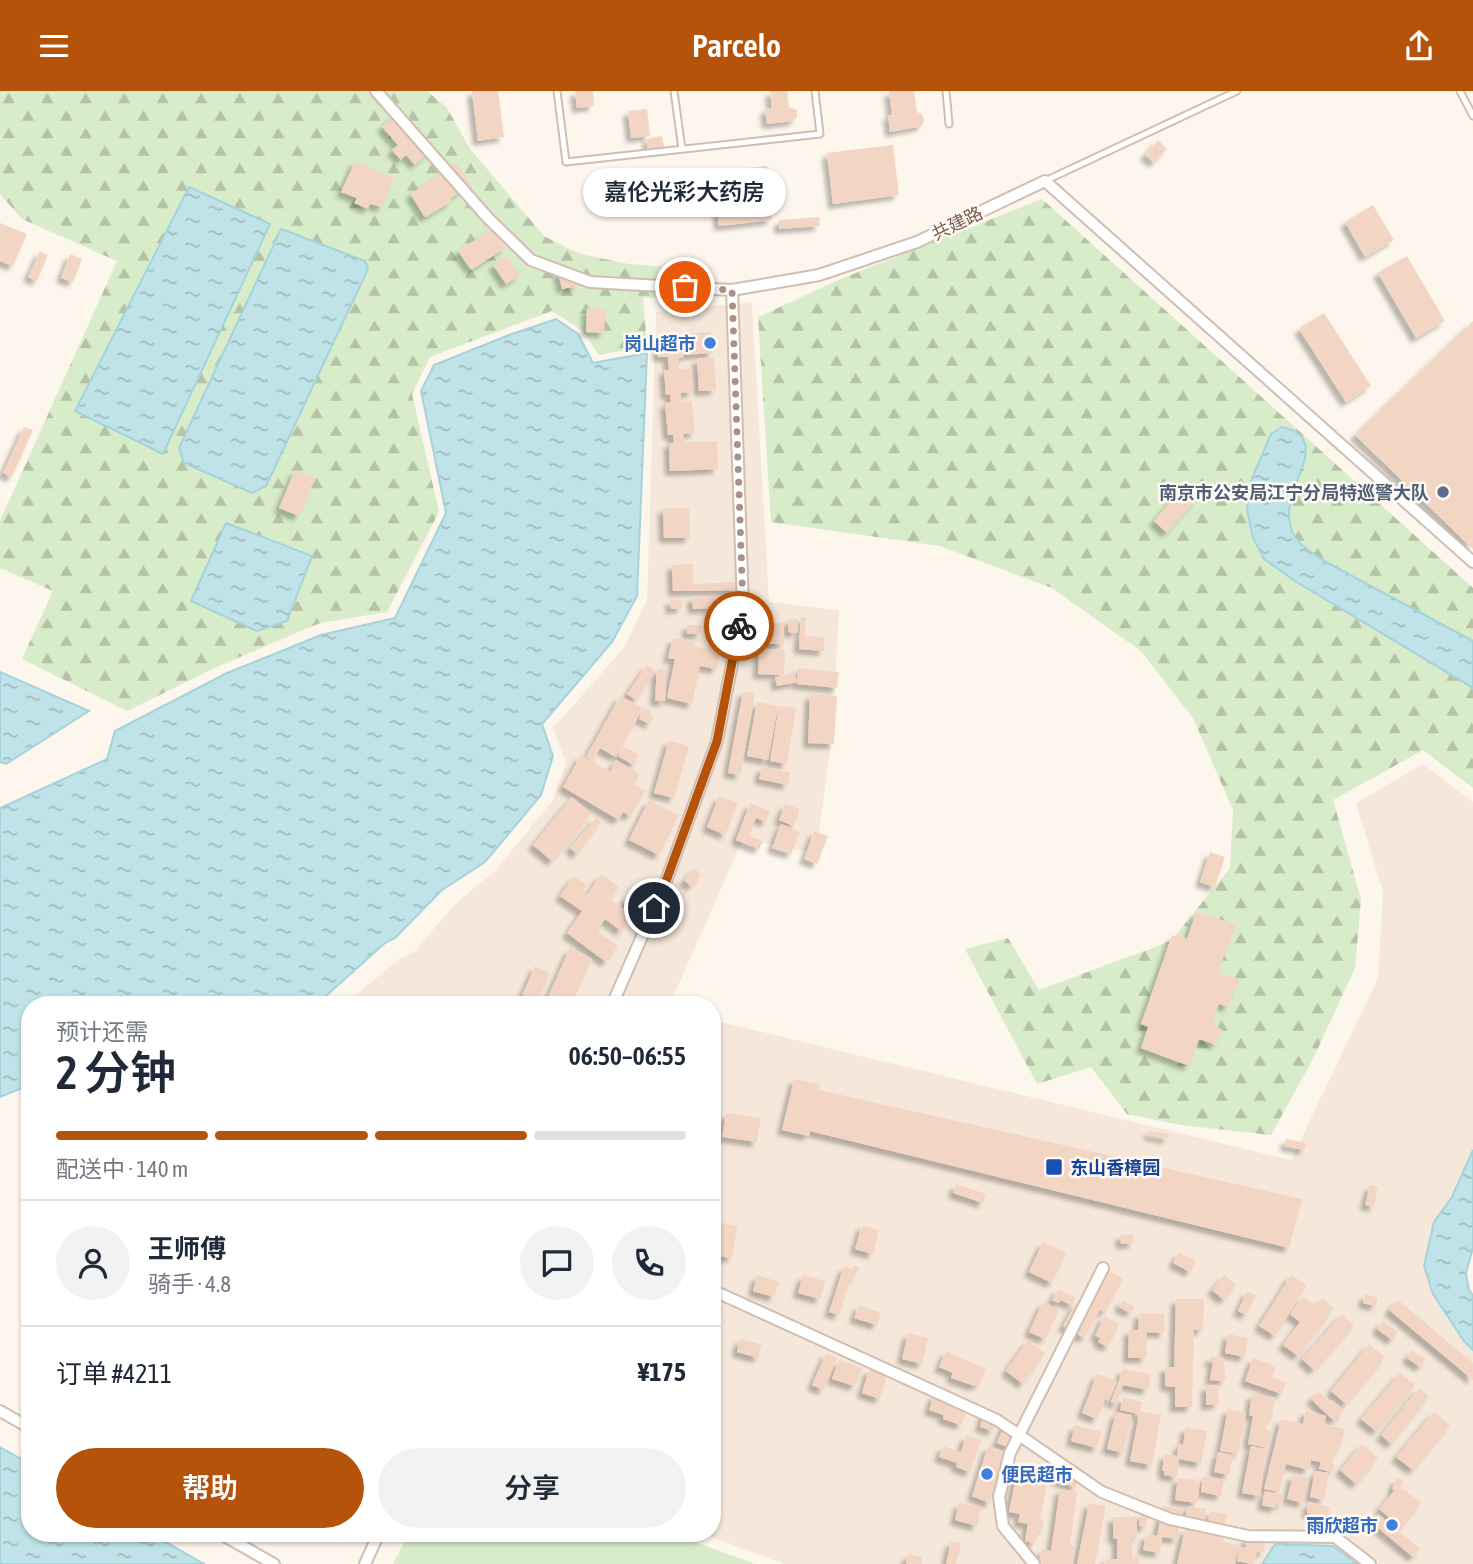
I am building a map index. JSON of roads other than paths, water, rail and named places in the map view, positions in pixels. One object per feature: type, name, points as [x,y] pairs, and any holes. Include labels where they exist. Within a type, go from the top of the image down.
[{"type":"street","name":"共建路","points":[[376,91],[488,218],[531,260],[590,282],[732,290],[819,275],[917,243],[1045,181]]},
{"type":"street","points":[[1045,181],[1473,562]]},
{"type":"street","points":[[616,996],[665,884],[717,741],[743,607],[732,290]]},
{"type":"street","points":[[1034,1564],[1003,1526],[999,1497],[1010,1453],[1102,1268]]},
{"type":"street","points":[[721,1294],[997,1420],[1102,1492],[1170,1519],[1248,1536],[1335,1537],[1370,1564]]},
{"type":"street","points":[[0,1412],[21,1423]]},
{"type":"street","points":[[235,1542],[274,1564]]},
{"type":"street","points":[[365,1564],[375,1542]]},
{"type":"lane","points":[[557,91],[566,162],[820,134],[815,91]]},
{"type":"lane","points":[[674,91],[682,149]]},
{"type":"lane","points":[[946,91],[949,124]]},
{"type":"lane","points":[[1045,181],[1237,91]]},
{"type":"lane","points":[[1460,91],[1473,116]]},
{"type":"water","points":[[189,187],[270,224],[163,454],[75,411]]},
{"type":"water","points":[[281,229],[365,261],[368,269],[266,486],[252,493],[184,463],[179,448]]},
{"type":"water","points":[[556,319],[578,334],[593,363],[647,353],[637,596],[612,642],[542,724],[553,756],[541,795],[485,862],[442,890],[395,938],[385,943],[326,996],[21,996],[21,1089],[0,1097],[0,808],[107,759],[115,731],[227,673],[321,635],[395,618],[446,513],[421,391],[434,365]]},
{"type":"water","points":[[1282,427],[1296,432],[1303,439],[1306,448],[1289,507],[1290,524],[1298,541],[1328,563],[1473,641],[1473,688],[1295,581],[1264,559],[1253,538],[1247,510],[1251,481],[1271,434]]},
{"type":"water","points":[[226,523],[312,556],[287,621],[257,631],[191,601]]},
{"type":"water","points":[[0,672],[89,711],[6,764],[0,762]]},
{"type":"water","points":[[1473,1150],[1473,1248],[1466,1273],[1469,1290],[1473,1295],[1473,1350],[1433,1294],[1424,1266],[1434,1222],[1452,1197]]},
{"type":"water","points":[[0,1447],[21,1459],[21,1542],[166,1542],[204,1564],[0,1564]]},
{"type":"water","points":[[1275,1544],[1333,1546],[1357,1564],[1262,1564]]},
{"type":"place","name":"嘉伦光彩大药房","points":[[685,287]]},
{"type":"place","name":"岗山超市","points":[[710,343]]},
{"type":"place","name":"南京市公安局江宁分局特巡警大队","points":[[1443,492]]},
{"type":"place","name":"东山香樟园","points":[[1054,1167]]},
{"type":"place","name":"便民超市","points":[[987,1474]]},
{"type":"place","name":"雨欣超市","points":[[1392,1525]]}]
